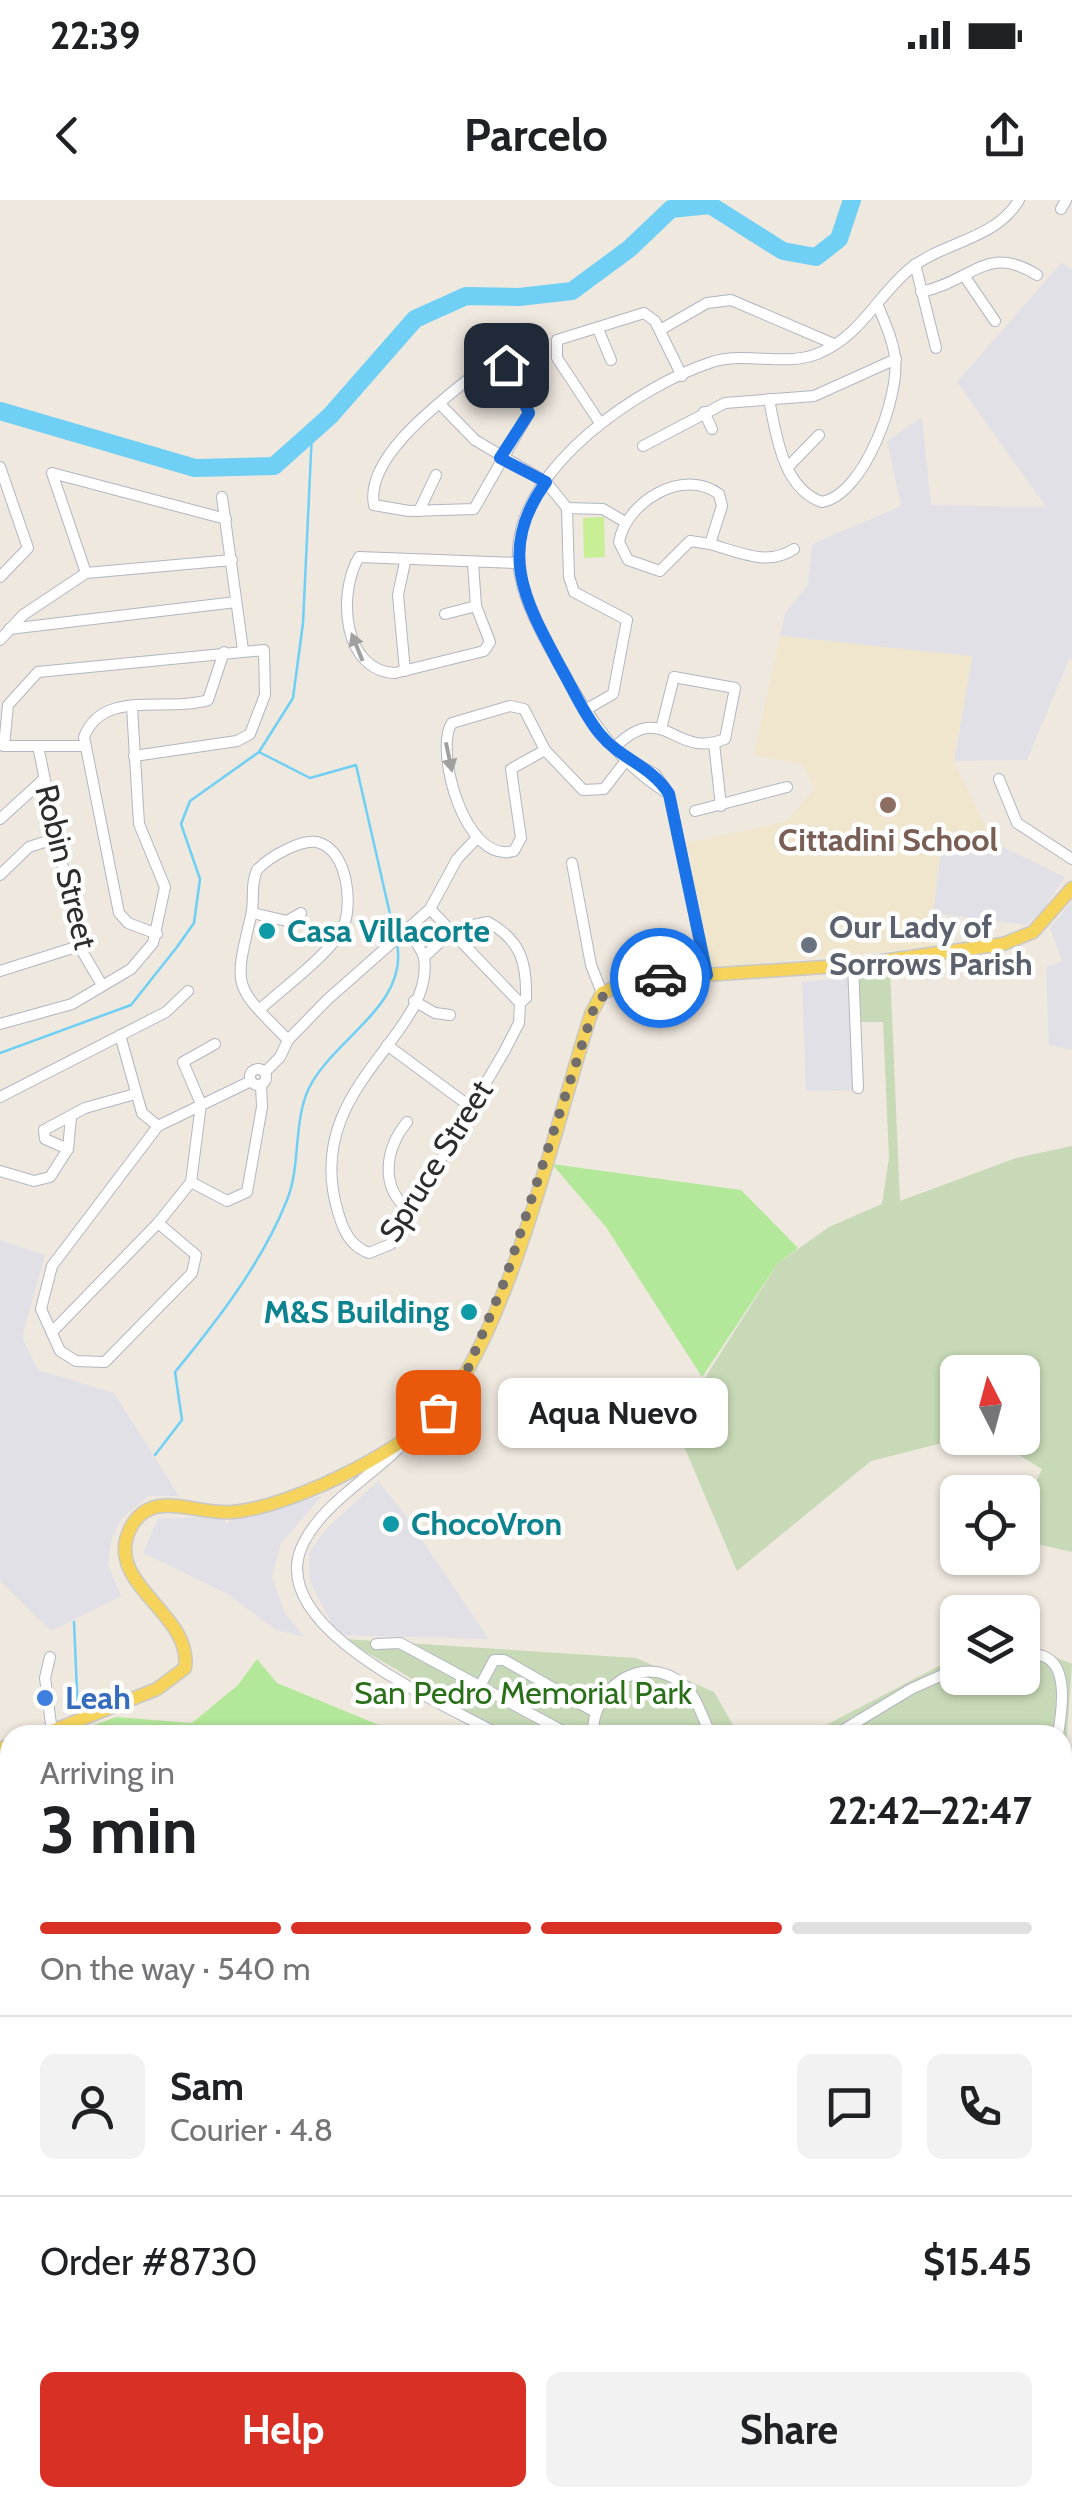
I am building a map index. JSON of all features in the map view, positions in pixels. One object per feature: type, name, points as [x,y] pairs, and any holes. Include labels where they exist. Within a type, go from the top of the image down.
[{"type":"main road","points":[[68,1725],[157,1689],[184,1668],[184,1642],[176,1626],[128,1568],[126,1537],[141,1513],[165,1504],[221,1513],[256,1508],[403,1444],[449,1399],[470,1366],[530,1209],[591,1014],[602,993],[632,980],[853,965],[1016,940],[1046,920],[1072,888]]},
{"type":"street","points":[[707,975],[669,794],[655,774],[629,760],[600,736],[538,626],[518,563],[522,530],[546,482],[600,423],[715,361],[801,358],[834,344],[878,306],[889,287],[916,264],[990,228],[1019,200]]},
{"type":"street","points":[[921,292],[1006,259],[1037,275]]},
{"type":"street","points":[[916,264],[936,348]]},
{"type":"street","points":[[965,277],[995,321]]},
{"type":"street","points":[[660,330],[707,303],[730,300],[834,344]]},
{"type":"street","points":[[769,399],[788,467],[808,497],[822,502],[847,491],[881,426],[896,359],[878,306]]},
{"type":"street","points":[[600,423],[567,377],[554,345],[563,337],[638,313],[650,316],[682,376]]},
{"type":"street","points":[[598,328],[611,360]]},
{"type":"street","points":[[643,446],[725,403],[828,392],[896,359]]},
{"type":"street","points":[[503,362],[529,413],[500,458],[474,509],[419,511],[378,507],[372,496],[390,449],[486,365],[503,362]]},
{"type":"street","points":[[440,404],[474,440],[546,482],[567,508],[569,577],[574,592],[621,615],[628,625],[613,694],[585,710]]},
{"type":"street","points":[[704,412],[712,430]]},
{"type":"street","points":[[788,467],[819,435]]},
{"type":"street","points":[[0,467],[28,548],[0,576]]},
{"type":"street","points":[[86,572],[52,473],[226,519]]},
{"type":"street","points":[[419,511],[436,476]]},
{"type":"street","points":[[710,544],[722,506],[713,489],[669,485],[625,522],[620,542],[623,554],[652,571],[666,568],[690,541],[764,560],[779,559],[794,549]]},
{"type":"street","points":[[222,496],[243,650]]},
{"type":"street","points":[[567,508],[602,509],[625,522]]},
{"type":"street","points":[[473,563],[476,606],[489,636],[488,647],[405,671],[380,672],[357,656],[349,624],[349,593],[359,557],[405,562],[518,563]]},
{"type":"street","points":[[0,640],[86,572],[232,560]]},
{"type":"street","points":[[405,562],[398,596],[405,671]]},
{"type":"street","points":[[8,630],[236,602]]},
{"type":"street","points":[[446,614],[476,606]]},
{"type":"street","points":[[83,746],[2,748],[4,704],[38,672],[264,650],[265,695],[250,734],[237,741],[134,756]]},
{"type":"street","points":[[156,934],[128,923],[120,913],[83,746],[88,727],[100,712],[208,700],[224,652]]},
{"type":"street","points":[[615,747],[643,725],[662,726],[681,740],[714,742],[730,734],[735,688],[674,678],[662,726]]},
{"type":"street","points":[[545,750],[512,769],[521,838],[518,847],[503,854],[476,839],[461,812],[448,728],[459,718],[516,706],[524,709],[545,750],[574,784],[593,792],[604,789],[629,760]]},
{"type":"street","points":[[0,1024],[64,1008],[140,961],[156,934],[164,878],[138,824],[132,707]]},
{"type":"street","points":[[714,742],[721,806]]},
{"type":"street","name":"Robin Street","points":[[38,746],[79,946],[102,985]]},
{"type":"street","points":[[1000,778],[1016,822],[1072,859]]},
{"type":"street","points":[[0,818],[44,779]]},
{"type":"street","points":[[695,811],[787,788]]},
{"type":"street","points":[[0,875],[28,847],[57,838]]},
{"type":"street","points":[[191,1182],[227,1200],[247,1192],[262,1107],[252,1071],[265,1072],[280,1057],[288,1040],[336,990],[390,949],[430,909],[458,859],[476,839]]},
{"type":"street","points":[[259,1010],[343,928],[348,886],[332,852],[312,842],[264,863],[253,879],[252,913],[238,966],[243,990],[259,1010],[288,1040]]},
{"type":"street","points":[[572,863],[592,965],[602,993]]},
{"type":"street","points":[[430,909],[454,928],[520,1002]]},
{"type":"street","points":[[252,913],[287,921],[300,912]]},
{"type":"street","name":"Spruce Street","points":[[424,956],[414,1001],[341,1117],[331,1151],[331,1180],[342,1224],[356,1248],[368,1253],[382,1252],[390,1244],[519,1023],[520,1002],[526,998],[524,958],[512,936],[488,922],[454,928]]},
{"type":"street","points":[[405,934],[424,956],[454,928]]},
{"type":"street","points":[[0,971],[79,946]]},
{"type":"street","points":[[853,965],[858,1088]]},
{"type":"street","points":[[0,1096],[166,1012],[188,991]]},
{"type":"street","points":[[414,1001],[435,1013],[450,1015]]},
{"type":"street","points":[[120,1034],[134,1094],[142,1113],[158,1126]]},
{"type":"street","points":[[52,1332],[158,1224],[191,1182],[202,1104],[184,1062],[215,1044]]},
{"type":"street","points":[[387,1045],[472,1108]]},
{"type":"street","points":[[158,1224],[196,1255],[196,1267],[105,1362],[86,1363],[60,1351],[41,1305],[52,1266],[158,1126],[256,1083]]},
{"type":"street","points":[[68,1149],[43,1135],[48,1127],[134,1094]]},
{"type":"street","points":[[0,1171],[42,1181],[54,1172],[68,1149],[71,1117]]},
{"type":"street","points":[[407,1122],[393,1143],[388,1174],[395,1197],[410,1211]]},
{"type":"street","points":[[403,1444],[311,1530],[299,1554],[297,1582],[308,1609],[336,1639],[483,1725]]},
{"type":"street","points":[[376,1644],[400,1643],[550,1725]]},
{"type":"street","points":[[1040,1656],[1048,1656],[1058,1664],[1064,1689],[1059,1725]]},
{"type":"street","points":[[47,1725],[45,1678],[50,1657]]},
{"type":"street","points":[[478,1688],[494,1660],[504,1660],[595,1712]]},
{"type":"street","points":[[594,1725],[595,1712],[618,1681],[638,1672],[658,1673],[687,1688],[706,1725]]},
{"type":"street","points":[[852,1725],[940,1676]]},
{"type":"shaded area","points":[[1062,262],[1072,270],[1072,662],[1070,657],[1027,760],[954,761],[972,657],[780,636],[785,613],[808,585],[812,544],[901,506],[887,441],[922,417],[931,505],[1046,507],[957,382]]},
{"type":"shaded area","name":"Cittadini School","points":[[780,636],[972,656],[954,761],[993,842],[971,850],[941,847],[933,912],[937,914],[940,946],[710,968],[687,843],[785,822],[815,789],[802,764],[754,755]]},
{"type":"shaded area","points":[[993,842],[1065,877],[1043,910],[1026,925],[933,913],[941,847],[971,850]]},
{"type":"shaded area","points":[[1072,901],[1072,1050],[1049,1045],[1046,967],[1062,961],[1050,928]]},
{"type":"shaded area","points":[[848,978],[853,1090],[806,1091],[802,982]]},
{"type":"shaded area","points":[[0,1240],[45,1255],[22,1337],[38,1370],[114,1393],[179,1496],[148,1496],[122,1518],[111,1540],[108,1564],[121,1596],[51,1631],[0,1581]]},
{"type":"shaded area","points":[[378,1481],[489,1639],[338,1635],[310,1582],[309,1553],[324,1531]]},
{"type":"shaded area","points":[[322,1496],[280,1545],[272,1577],[285,1613],[304,1637],[276,1630],[226,1593],[143,1553],[158,1518],[222,1517],[227,1524],[232,1518]]},
{"type":"green space","points":[[604,517],[605,557],[584,558],[583,518]]},
{"type":"green space","points":[[890,970],[900,1201],[1016,1158],[1072,1146],[1072,1552],[1040,1545],[1042,1469],[1019,1455],[1040,1455],[1040,1355],[940,1355],[940,1444],[871,1461],[737,1571],[675,1425],[778,1263],[829,1227],[882,1204],[889,1158],[883,1022],[860,1022],[858,978]]},
{"type":"green space","points":[[552,1164],[741,1190],[798,1248],[778,1263],[702,1377],[606,1227]]},
{"type":"green space","name":"San Pedro Memorial Park","points":[[344,1639],[636,1658],[714,1692],[733,1725],[491,1725]]},
{"type":"green space","points":[[1040,1651],[1072,1664],[1068,1725],[826,1725],[939,1666],[940,1695],[1040,1695]]},
{"type":"green space","points":[[257,1659],[277,1683],[379,1725],[94,1725],[116,1717],[192,1723],[238,1685]]},
{"type":"waterway","points":[[0,411],[195,468],[274,466],[330,416],[415,319],[466,296],[519,297],[572,291],[629,249],[671,209],[710,205],[783,251],[816,257],[839,239],[852,200]]},
{"type":"waterway","points":[[0,1053],[131,1005],[194,923],[200,879],[181,824],[190,801],[259,752],[293,698],[303,623],[312,432]]},
{"type":"waterway","points":[[259,752],[310,778],[356,765],[395,936]]},
{"type":"waterway","points":[[155,1455],[182,1420],[175,1372],[252,1269],[287,1200],[309,1088],[320,1070],[381,1003],[398,966],[397,944]]},
{"type":"waterway","points":[[74,1622],[78,1715]]},
{"type":"way so far","points":[[438,1412],[464,1378],[505,1280],[596,1002],[602,993],[620,983],[660,978]]},
{"type":"place","name":"Cittadini School","points":[[888,805]]},
{"type":"place","name":"Casa Villacorte","points":[[267,931]]},
{"type":"place","name":"Our Lady of Sorrows Parish","points":[[809,945]]},
{"type":"place","name":"M&S Building","points":[[469,1312]]},
{"type":"place","name":"Aqua Nuevo","points":[[438,1412]]},
{"type":"place","name":"ChocoVron","points":[[391,1524]]},
{"type":"place","name":"Leah","points":[[45,1698]]},
{"type":"route","points":[[506,365],[529,413],[500,458],[546,482],[528,510],[518,546],[521,579],[538,626],[600,736],[655,774],[669,794],[707,975],[660,978]]}]
